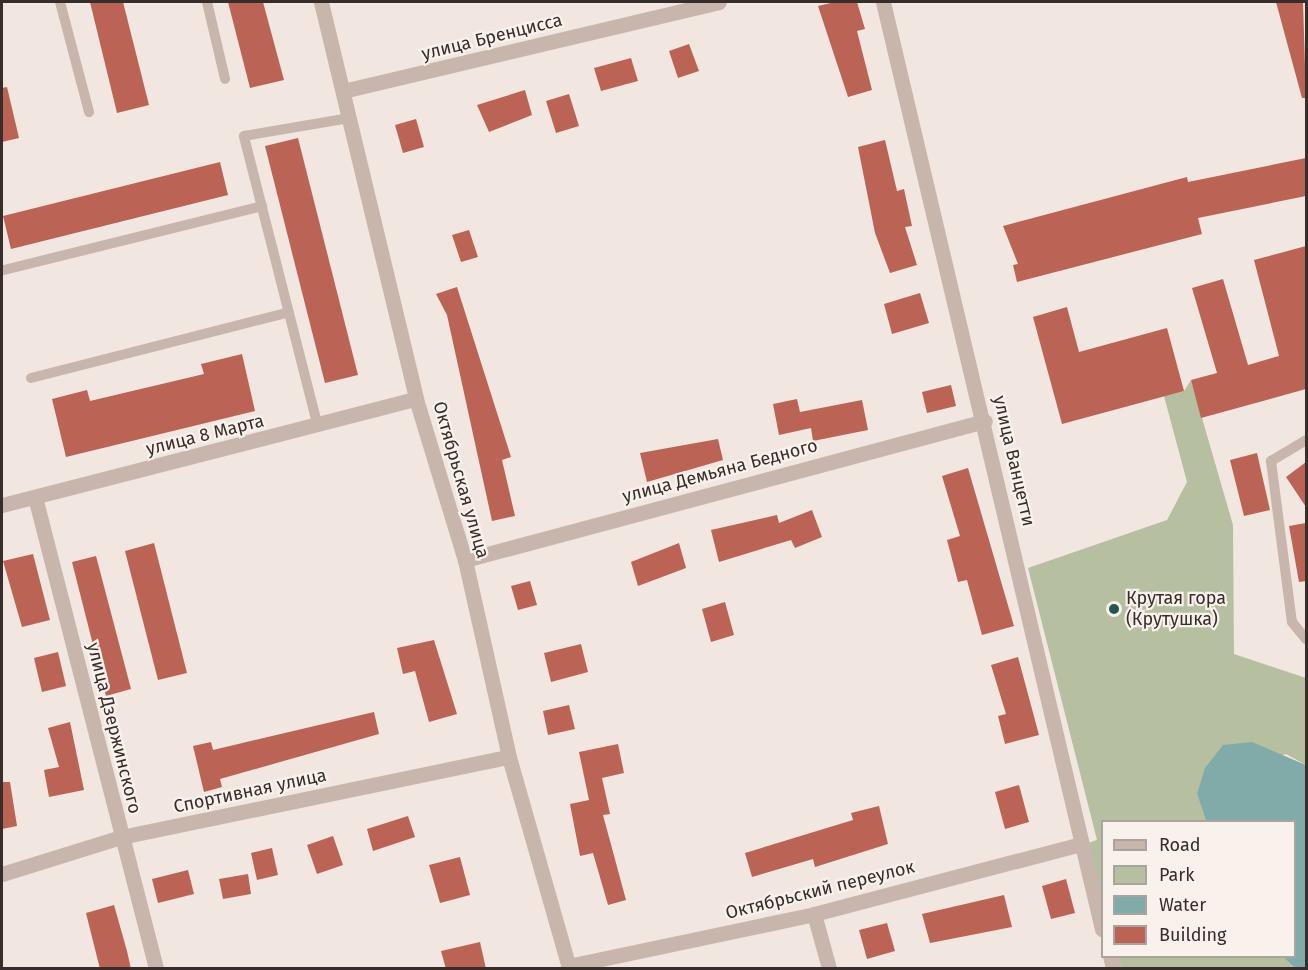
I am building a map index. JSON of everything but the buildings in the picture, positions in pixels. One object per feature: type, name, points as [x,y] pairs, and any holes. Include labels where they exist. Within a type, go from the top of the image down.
[{"type":"street","name":"Октябрьская улица","points":[[321,2],[416,399],[465,560],[509,757],[568,967]]},
{"type":"street","name":"улица Бренцисса","points":[[344,91],[719,2]]},
{"type":"street","name":"улица Ванцетти","points":[[883,2],[985,421],[1080,844],[1101,925]]},
{"type":"street","name":"улица 8 Марта","points":[[2,505],[318,427],[416,399]]},
{"type":"street","name":"улица Демьяна Бедного","points":[[465,560],[985,421]]},
{"type":"street","name":"улица Дзержинского","points":[[35,497],[156,969]]},
{"type":"street","name":"Спортивная улица","points":[[2,874],[121,837],[509,757]]},
{"type":"street","name":"Октябрьский переулок","points":[[568,967],[814,914],[1080,844]]},
{"type":"street","points":[[814,914],[829,969]]},
{"type":"lane","points":[[60,2],[89,112]]},
{"type":"lane","points":[[207,2],[225,79]]},
{"type":"lane","points":[[318,427],[244,136],[349,118]]},
{"type":"lane","points":[[4,270],[262,206]]},
{"type":"lane","points":[[31,378],[289,312]]},
{"type":"lane","points":[[1306,440],[1271,461],[1292,622],[1306,639]]},
{"type":"green space","points":[[1191,380],[1233,525],[1234,654],[1306,678],[1306,765],[1286,754],[1197,794],[1206,820],[1101,820],[1101,894],[1088,843],[1097,840],[1028,568],[1167,520],[1187,482],[1164,396],[1184,391]]},
{"type":"green space","points":[[1118,958],[1284,958],[1295,968],[1121,968]]},
{"type":"water","points":[[1252,742],[1306,765],[1306,968],[1295,968],[1284,958],[1296,958],[1296,820],[1206,820],[1197,794],[1205,768],[1223,745]]},
{"type":"place","name":"Крутая гора (Крутушка)","points":[[1114,609]]}]
